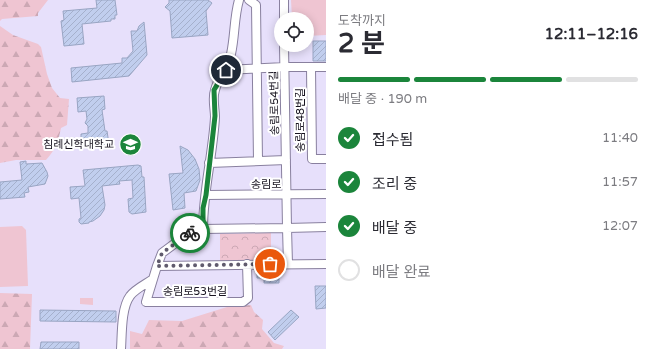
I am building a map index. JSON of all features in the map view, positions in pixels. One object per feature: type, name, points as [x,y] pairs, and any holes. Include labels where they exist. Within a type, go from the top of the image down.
[{"type":"street","points":[[203,229],[203,208],[206,195],[215,116],[214,90],[226,70],[231,55],[236,8],[239,0]]},
{"type":"street","points":[[249,0],[256,5],[258,161]]},
{"type":"street","points":[[284,0],[284,12]]},
{"type":"street","name":"송림로54번길","points":[[284,52],[287,195]]},
{"type":"street","points":[[226,70],[285,67],[326,67]]},
{"type":"street","name":"송림로48번길","points":[[311,67],[312,159],[326,159]]},
{"type":"street","points":[[209,163],[286,160]]},
{"type":"street","name":"송림로","points":[[206,195],[326,194]]},
{"type":"street","points":[[287,195],[288,264]]},
{"type":"street","name":"송림로53번길","points":[[247,264],[248,298],[243,302],[146,302],[162,253],[193,230],[326,227]]},
{"type":"street","points":[[157,266],[326,264]]},
{"type":"street","points":[[121,349],[123,318],[127,301],[130,295],[153,280]]},
{"type":"green space","points":[[0,0],[48,0],[38,13],[38,16],[2,19],[0,21]]},
{"type":"green space","points":[[291,0],[326,0],[326,35],[314,36],[314,12],[292,12]]},
{"type":"green space","points":[[0,26],[13,35],[38,44],[41,47],[47,74],[52,88],[60,98],[69,99],[67,125],[61,128],[56,145],[46,160],[16,160],[0,163]]},
{"type":"green space","points":[[22,226],[26,230],[28,286],[0,287],[0,227]]},
{"type":"green space","points":[[271,233],[271,261],[220,262],[220,234]]},
{"type":"green space","points":[[0,293],[32,294],[30,349],[0,349]]},
{"type":"green space","points":[[80,298],[93,298],[93,305],[80,304]]},
{"type":"green space","points":[[251,305],[254,312],[263,320],[262,329],[274,343],[284,346],[282,349],[130,349],[130,331],[142,334],[149,320],[182,321],[227,307]]},
{"type":"building","points":[[96,0],[115,0],[117,15],[115,15],[115,19],[111,19],[111,21],[82,24],[84,44],[64,46],[61,21],[64,20],[63,11],[97,8]]},
{"type":"building","points":[[169,0],[208,0],[212,3],[206,11],[208,35],[172,38],[170,11],[165,7],[169,3]]},
{"type":"building","points":[[144,22],[147,55],[129,76],[72,82],[71,68],[122,63],[122,58],[127,58],[133,51],[131,31],[137,31],[139,26]]},
{"type":"building","points":[[314,41],[326,41],[326,61],[313,61]]},
{"type":"building","points":[[104,96],[105,109],[102,110],[105,131],[107,131],[109,144],[81,147],[81,134],[88,133],[88,126],[85,123],[87,119],[86,111],[78,112],[77,98]]},
{"type":"building","points":[[180,146],[188,150],[195,159],[199,169],[200,180],[196,191],[184,193],[185,208],[173,210],[169,174],[183,173]]},
{"type":"building","points":[[26,161],[26,164],[42,163],[48,176],[45,184],[28,187],[29,192],[24,193],[25,197],[0,199],[0,182],[22,180],[20,162]]},
{"type":"building","points":[[138,165],[141,166],[142,177],[144,177],[146,212],[132,214],[129,212],[128,199],[133,198],[132,180],[119,181],[120,184],[102,186],[105,205],[100,216],[89,223],[81,224],[79,222],[79,219],[81,218],[79,198],[71,199],[70,187],[85,186],[83,170]]},
{"type":"building","points":[[257,270],[274,270],[274,275],[279,275],[279,283],[264,283],[264,278],[257,278]]},
{"type":"building","points":[[315,286],[326,286],[326,308],[316,309]]},
{"type":"building","points":[[40,310],[116,311],[116,322],[40,321]]},
{"type":"building","points":[[291,310],[299,317],[275,340],[268,332]]},
{"type":"building","points":[[41,342],[79,342],[79,349],[40,349]]},
{"type":"way so far","points":[[190,233],[162,253],[157,266],[270,264]]},
{"type":"place","name":"침례신학대학교","points":[[130,144]]},
{"type":"route","points":[[190,233],[193,230],[203,229],[203,208],[206,195],[215,116],[214,90],[226,70]]}]
